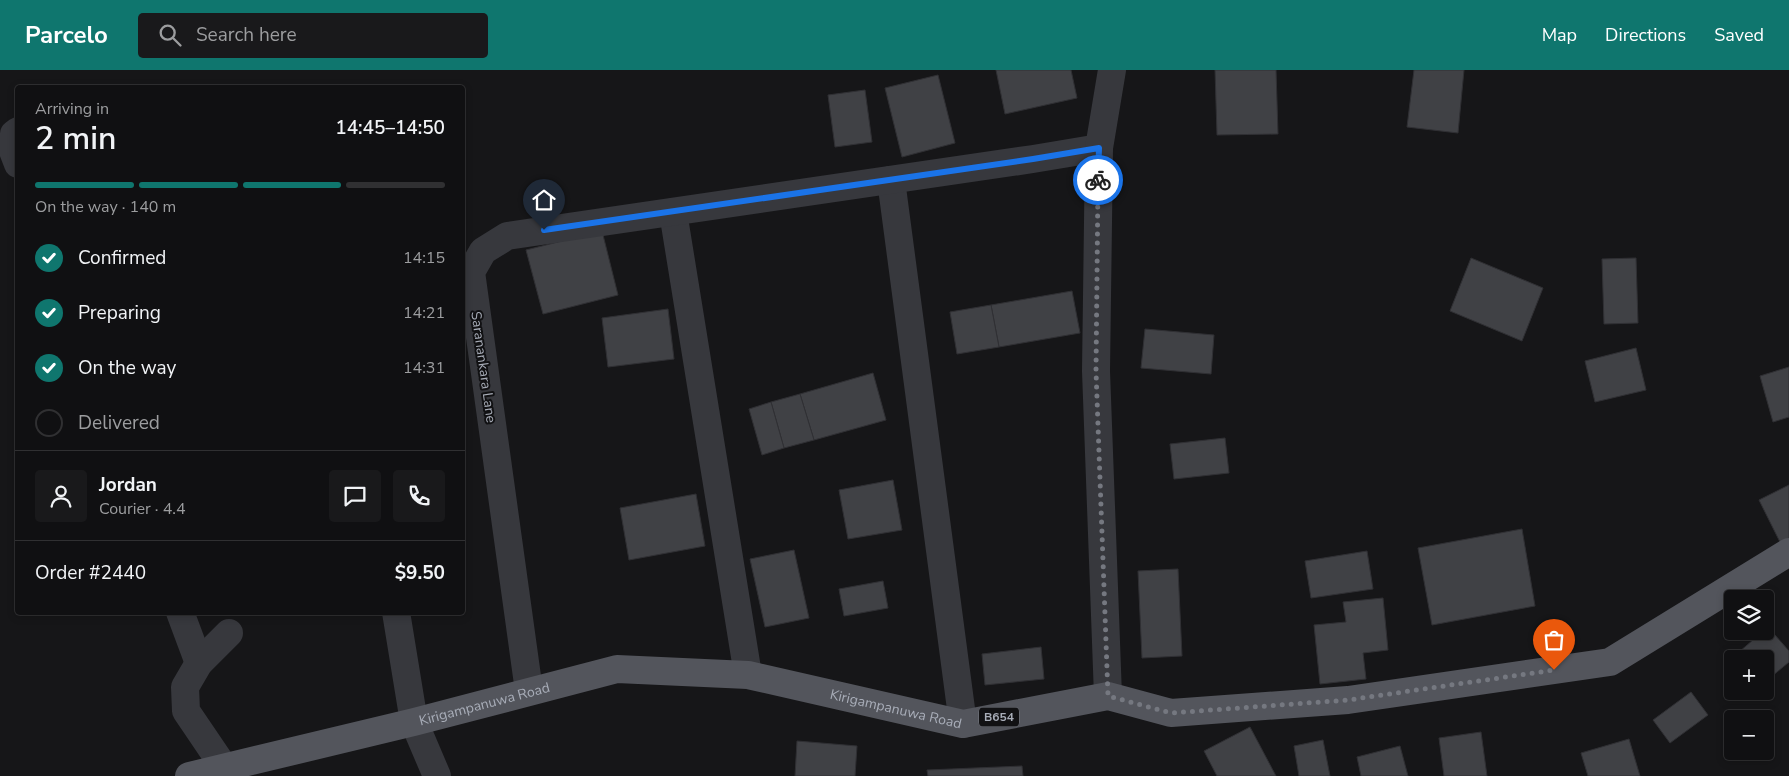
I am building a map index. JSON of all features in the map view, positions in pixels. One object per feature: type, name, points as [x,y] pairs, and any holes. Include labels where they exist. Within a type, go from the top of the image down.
[{"type":"main road","name":"Kirigampanuwa Road","points":[[189,776],[414,722],[617,669],[748,675],[963,724],[1108,696],[1171,713],[1348,700],[1610,662],[1789,552]]},
{"type":"street","points":[[1108,696],[1096,371],[1099,148],[1112,70]]},
{"type":"street","points":[[15,133],[13,151],[15,156]]},
{"type":"street","name":"Saranankara Lane","points":[[529,691],[471,272],[483,250],[507,236],[1099,148]]},
{"type":"street","points":[[891,180],[963,724]]},
{"type":"street","points":[[673,212],[748,675]]},
{"type":"street","points":[[181,615],[199,663]]},
{"type":"street","points":[[396,615],[414,722],[437,776]]},
{"type":"street","points":[[224,767],[186,711],[185,687],[199,663],[229,633]]},
{"type":"building","points":[[996,70],[1071,70],[1077,98],[1005,114]]},
{"type":"building","points":[[1215,70],[1276,70],[1278,134],[1217,135]]},
{"type":"building","points":[[1414,70],[1464,70],[1458,133],[1407,127]]},
{"type":"building","points":[[938,75],[955,143],[902,157],[885,88]]},
{"type":"building","points":[[865,90],[872,142],[835,147],[828,95]]},
{"type":"building","points":[[602,231],[618,295],[543,314],[526,250]]},
{"type":"building","points":[[1471,258],[1543,288],[1522,341],[1450,311]]},
{"type":"building","points":[[1636,258],[1638,323],[1604,324],[1602,259]]},
{"type":"building","points":[[1072,291],[1080,333],[999,347],[991,305]]},
{"type":"building","points":[[991,305],[999,347],[957,354],[950,312]]},
{"type":"building","points":[[668,309],[674,359],[608,367],[602,318]]},
{"type":"building","points":[[1145,329],[1214,335],[1211,374],[1141,368]]},
{"type":"building","points":[[1636,348],[1646,390],[1595,402],[1585,361]]},
{"type":"building","points":[[1789,367],[1789,417],[1773,422],[1760,376]]},
{"type":"building","points":[[873,373],[886,420],[814,440],[800,394]]},
{"type":"building","points":[[800,394],[814,440],[784,448],[771,402]]},
{"type":"building","points":[[771,402],[784,448],[762,455],[749,409]]},
{"type":"building","points":[[1225,438],[1229,473],[1174,479],[1170,444]]},
{"type":"building","points":[[893,480],[902,530],[848,539],[839,490]]},
{"type":"building","points":[[1789,485],[1789,544],[1783,548],[1759,500]]},
{"type":"building","points":[[696,494],[705,546],[629,560],[620,508]]},
{"type":"building","points":[[1522,529],[1535,606],[1432,625],[1418,548]]},
{"type":"building","points":[[794,550],[809,618],[765,627],[750,559]]},
{"type":"building","points":[[1367,551],[1373,589],[1311,598],[1305,561]]},
{"type":"building","points":[[1178,569],[1182,656],[1142,658],[1138,571]]},
{"type":"building","points":[[883,581],[888,608],[844,616],[839,589]]},
{"type":"building","points":[[1383,598],[1388,650],[1363,653],[1366,679],[1320,684],[1314,625],[1346,622],[1343,602]]},
{"type":"building","points":[[1774,634],[1789,651],[1789,662],[1774,674],[1774,650],[1741,650],[1753,640],[1774,640]]},
{"type":"building","points":[[1041,647],[1044,679],[985,685],[982,654]]},
{"type":"building","points":[[1691,692],[1708,715],[1670,743],[1653,720]]},
{"type":"building","points":[[1250,727],[1276,776],[1217,776],[1204,751]]},
{"type":"building","points":[[1481,732],[1487,776],[1444,776],[1439,738]]},
{"type":"building","points":[[1629,739],[1640,776],[1588,776],[1581,753]]},
{"type":"building","points":[[1323,740],[1330,776],[1299,776],[1294,746]]},
{"type":"building","points":[[797,741],[857,746],[855,776],[795,776]]},
{"type":"building","points":[[1400,746],[1408,776],[1361,776],[1357,757]]},
{"type":"building","points":[[1022,766],[1023,776],[928,776],[927,770]]},
{"type":"way so far","points":[[1098,180],[1096,371],[1108,696],[1171,713],[1348,700],[1554,670]]},
{"type":"route","points":[[544,230],[1099,148],[1098,180]]}]
